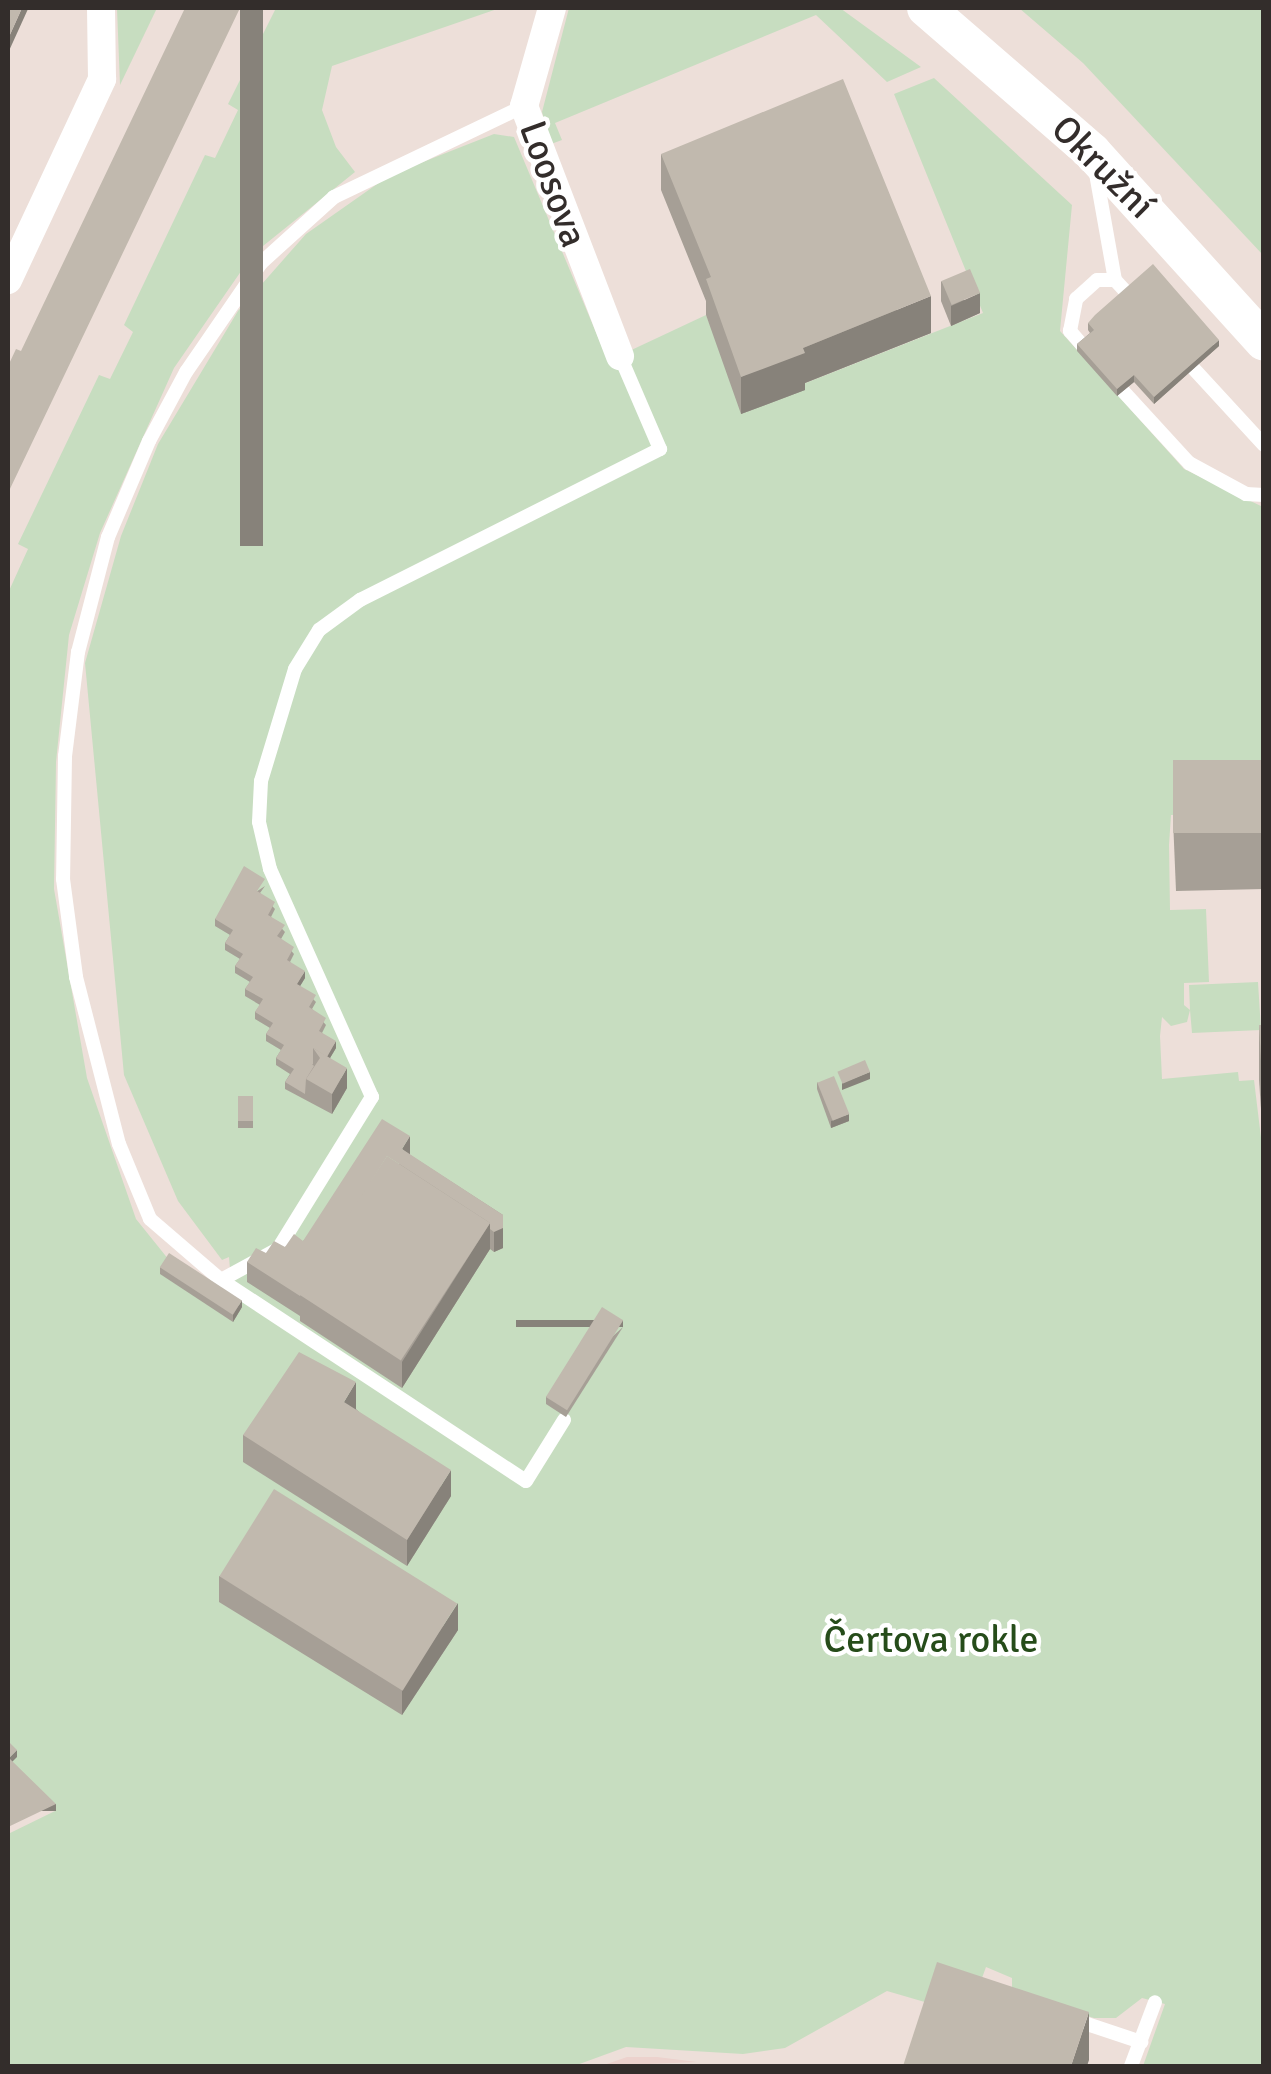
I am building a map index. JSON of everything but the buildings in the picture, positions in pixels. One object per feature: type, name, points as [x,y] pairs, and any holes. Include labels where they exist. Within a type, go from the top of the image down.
[{"type":"street","points":[[8,280],[102,79],[101,8]]},
{"type":"street","name":"Loosova","points":[[552,8],[524,106],[542,166],[620,356]]},
{"type":"street","name":"Okružní","points":[[926,8],[1092,152],[1264,342]]},
{"type":"lane","points":[[524,106],[334,198],[261,263],[186,372],[149,441],[108,537],[78,652],[65,756],[63,879],[76,977],[119,1144],[150,1219],[221,1280],[526,1481],[564,1420]]},
{"type":"lane","points":[[1092,152],[1115,280],[1127,294]]},
{"type":"lane","points":[[1083,346],[1070,331],[1076,299],[1097,280],[1115,280]]},
{"type":"lane","points":[[221,1280],[278,1249],[372,1097],[270,869],[260,822],[261,781],[295,669],[319,630],[360,600],[660,449],[620,356]]},
{"type":"lane","points":[[1194,369],[1264,444]]},
{"type":"lane","points":[[1123,391],[1188,463],[1246,494],[1264,495]]},
{"type":"lane","points":[[1132,2066],[1155,2002]]},
{"type":"lane","points":[[1055,2014],[1141,2042]]},
{"type":"shaded area","points":[[627,2057],[657,2057],[697,2062],[601,2066]]},
{"type":"green space","points":[[117,8],[157,8],[120,85]]},
{"type":"green space","name":"Čertova rokle","points":[[276,8],[500,8],[332,66],[322,110],[336,147],[355,172],[253,254],[174,368],[100,533],[69,635],[56,762],[54,889],[87,1078],[136,1219],[169,1260],[215,1289],[230,1269],[229,1257],[222,1260],[178,1201],[124,1075],[85,663],[121,536],[158,444],[238,311],[306,234],[390,175],[494,134],[514,137],[608,361],[706,315],[722,355],[803,384],[983,313],[894,94],[934,78],[1072,205],[1060,331],[1184,469],[1263,507],[1263,813],[1171,815],[1170,910],[1206,909],[1209,982],[1184,983],[1184,1005],[1190,1010],[1187,1022],[1171,1026],[1162,1017],[1160,1036],[1162,1079],[1238,1072],[1239,1081],[1254,1080],[1263,1154],[1263,2066],[1143,2066],[1165,2004],[1142,1998],[1116,2018],[1094,2018],[1012,1992],[1012,1978],[986,1967],[978,1989],[935,2005],[887,1991],[785,2048],[743,2054],[626,2047],[574,2066],[8,2066],[8,1834],[55,1811],[9,1765],[8,1748],[8,593],[28,549],[18,544],[99,375],[110,379],[133,332],[124,325],[205,155],[215,158],[238,110],[228,104]]},
{"type":"green space","points":[[569,8],[840,8],[921,67],[887,82],[816,15],[555,123],[562,140],[551,144],[542,112]]},
{"type":"green space","points":[[1019,8],[1263,8],[1263,255],[1083,63]]},
{"type":"green space","points":[[1258,982],[1261,1030],[1192,1033],[1189,985]]}]
